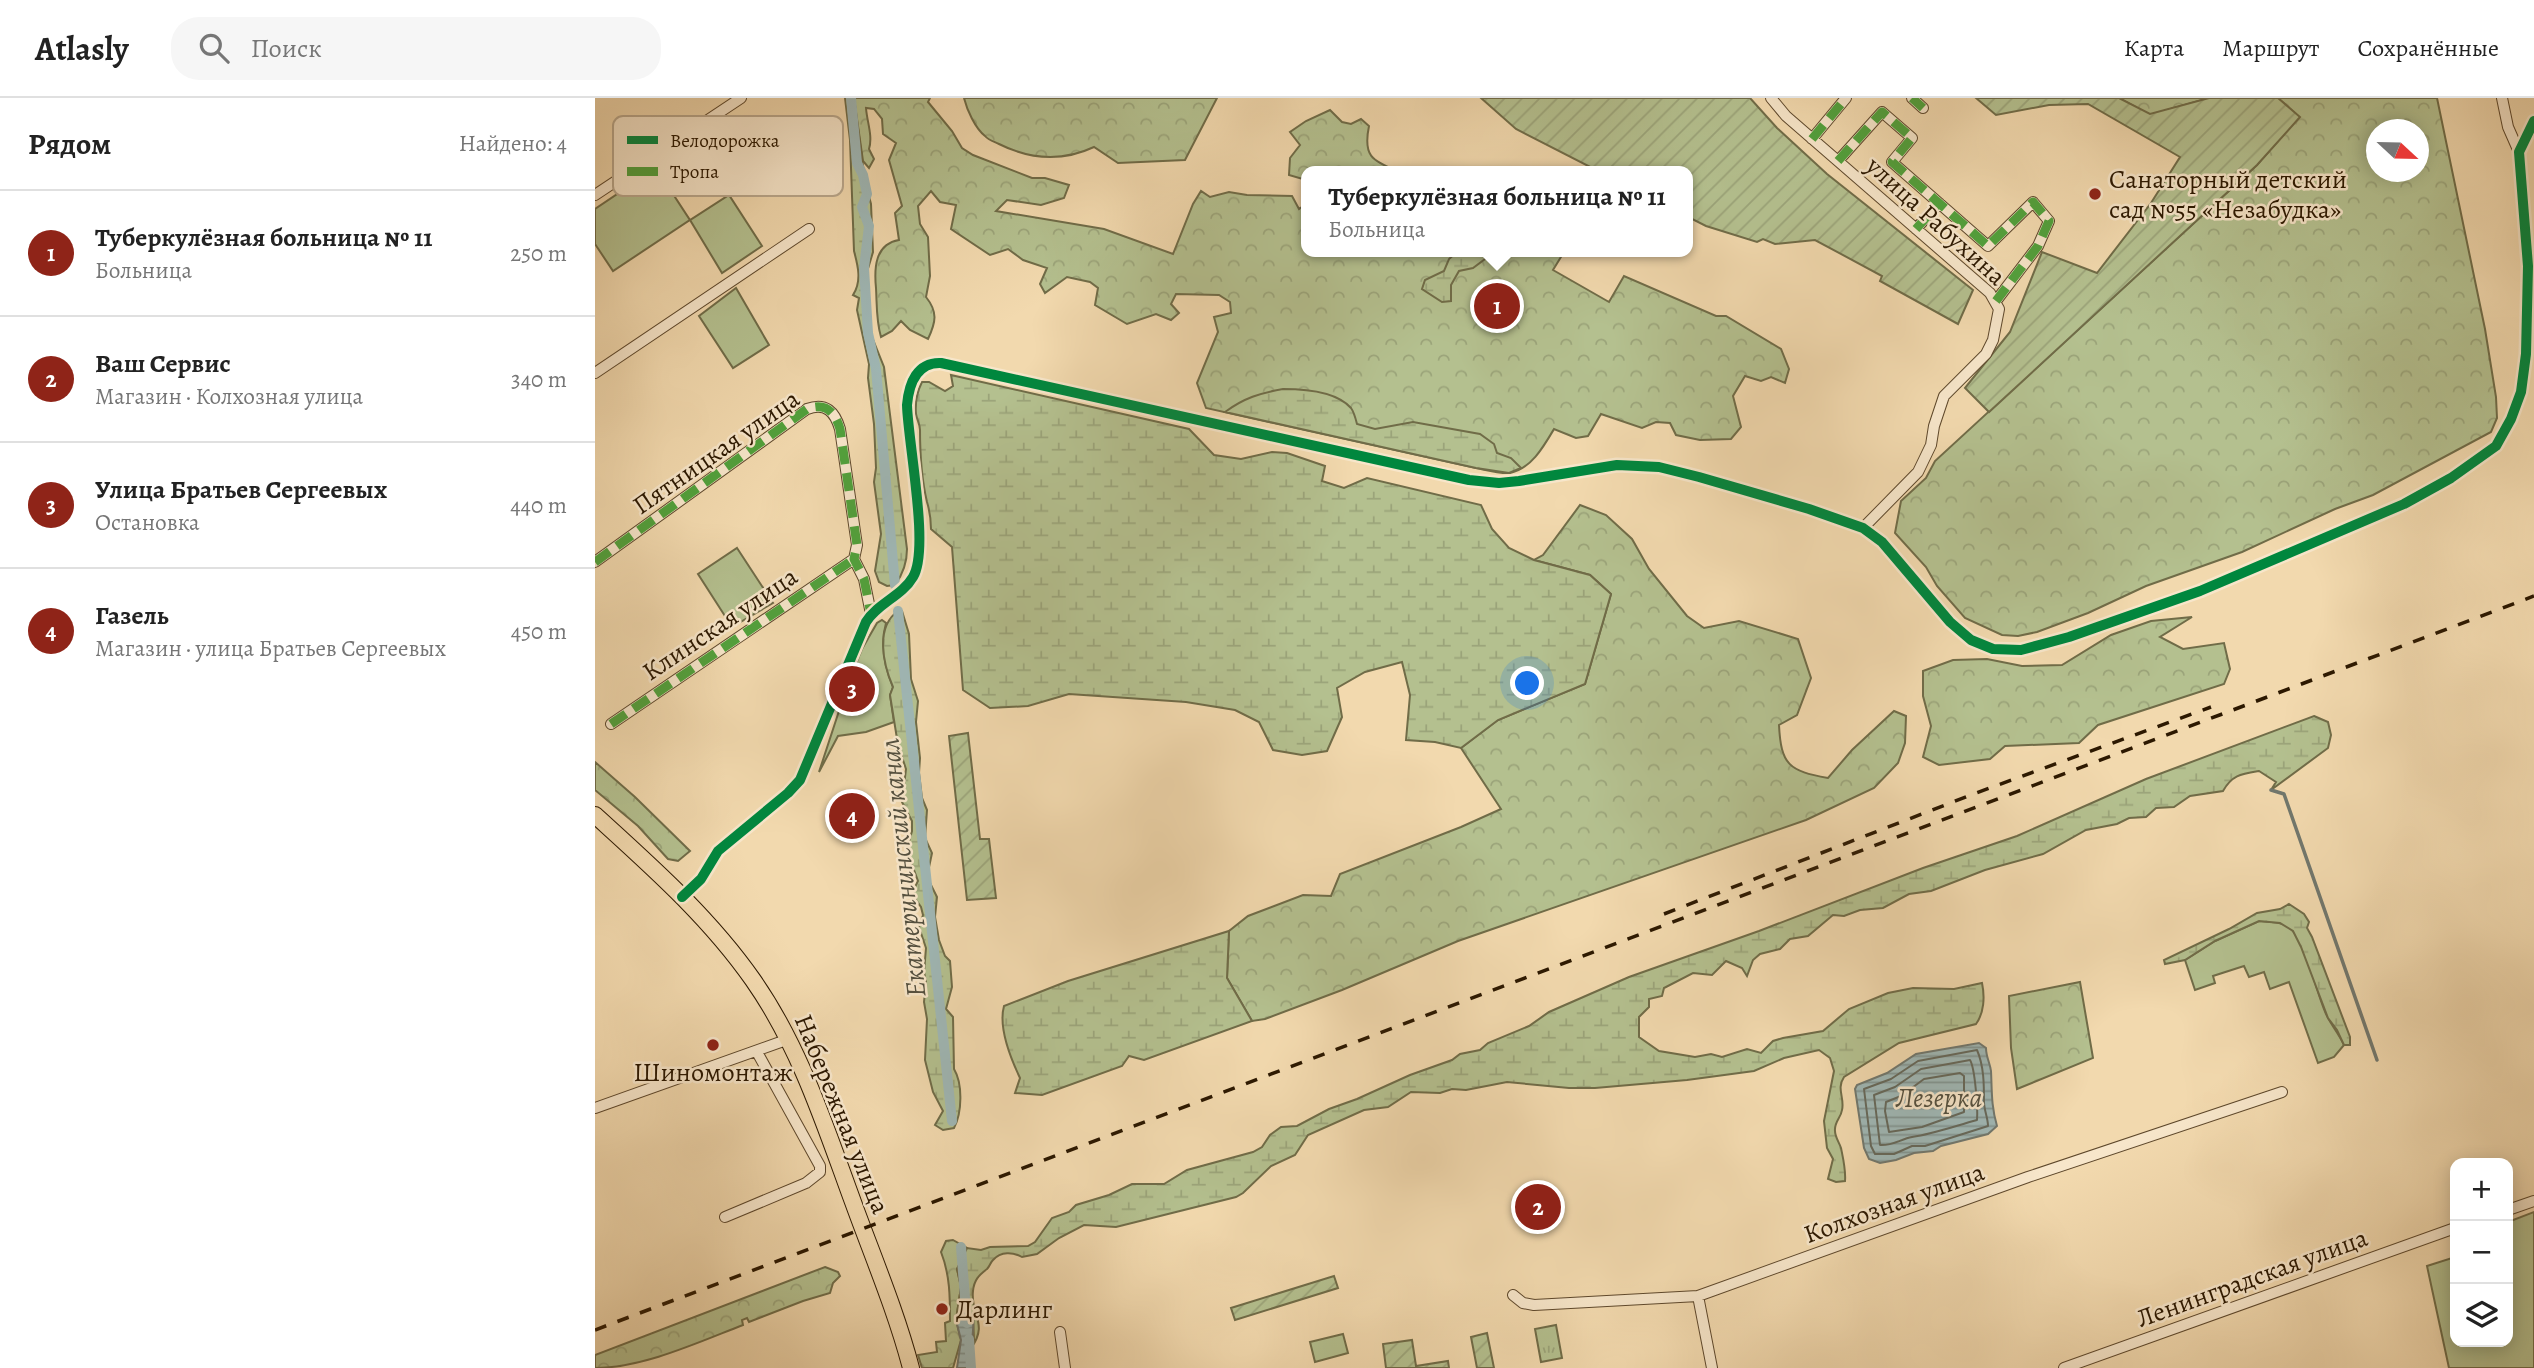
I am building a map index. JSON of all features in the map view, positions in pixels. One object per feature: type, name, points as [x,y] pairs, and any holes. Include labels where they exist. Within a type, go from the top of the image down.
[{"type":"main road","name":"Набережная улица","points":[[595,815],[682,897],[739,960],[767,1001],[802,1068],[878,1268],[911,1368]]},
{"type":"street","points":[[714,116],[741,98]]},
{"type":"street","name":"улица Рабухина","points":[[1771,98],[1786,116],[1990,293],[1999,309],[1993,340],[1986,354],[1944,396],[1925,461],[1918,472],[1863,528]]},
{"type":"street","points":[[1812,139],[1846,98]]},
{"type":"street","points":[[1912,98],[1923,108]]},
{"type":"street","points":[[682,897],[701,878],[718,851],[800,780],[855,645],[871,614],[902,589],[918,568],[920,540],[907,422],[908,391],[913,378],[930,363],[1469,480],[1509,482],[1601,466],[1633,464],[1658,467],[1809,509],[1863,528],[1882,542],[1950,622],[1971,640],[1993,649],[2021,650],[2069,637],[2200,592],[2404,504],[2451,478],[2497,446],[2521,392],[2526,354],[2528,266],[2519,152],[2508,127],[2502,98]]},
{"type":"street","points":[[1838,161],[1882,112],[1912,138],[1892,162],[1988,246],[2033,202],[2049,221],[2038,246],[1996,300]]},
{"type":"street","points":[[2519,152],[2534,121]]},
{"type":"street","points":[[595,195],[613,183]]},
{"type":"street","points":[[1916,229],[1939,203]]},
{"type":"street","points":[[595,373],[809,229]]},
{"type":"street","name":"Пятницкая улица","points":[[595,562],[807,409],[817,406],[829,409],[836,417],[840,429],[857,545],[853,559]]},
{"type":"street","points":[[853,559],[864,579],[871,614]]},
{"type":"street","name":"Клинская улица","points":[[611,724],[853,559]]},
{"type":"street","points":[[595,1108],[789,1040]]},
{"type":"street","points":[[725,1217],[806,1183],[820,1172],[820,1166],[757,1052]]},
{"type":"street","name":"Колхозная улица","points":[[1513,1296],[1523,1303],[1534,1305],[1698,1296],[2028,1177],[2282,1092]]},
{"type":"street","points":[[2513,1208],[2534,1201]]},
{"type":"street","name":"Ленинградская улица","points":[[2064,1368],[2450,1230]]},
{"type":"street","points":[[1698,1296],[1712,1368]]},
{"type":"street","points":[[1060,1332],[1065,1368]]},
{"type":"green space","points":[[845,98],[854,98],[865,181],[871,204],[873,252],[867,272],[869,318],[872,337],[884,367],[907,549],[900,577],[895,585],[887,586],[879,582],[875,571],[881,534],[874,482],[876,468],[869,364],[857,310],[859,298],[853,295],[858,284],[858,273],[854,251],[850,140]]},
{"type":"green space","points":[[854,98],[930,98],[928,102],[962,148],[973,155],[1032,178],[1045,178],[1069,185],[1064,198],[1041,205],[1007,200],[996,211],[1104,229],[1173,254],[1201,191],[1210,197],[1229,192],[1292,196],[1299,209],[1301,208],[1301,257],[1561,257],[1553,270],[1609,302],[1624,276],[1716,316],[1726,316],[1781,349],[1789,369],[1785,383],[1771,377],[1761,381],[1745,376],[1733,396],[1741,427],[1731,439],[1700,440],[1676,435],[1670,423],[1656,422],[1642,428],[1601,414],[1588,436],[1576,438],[1554,429],[1531,462],[1518,471],[1489,471],[1206,408],[1197,383],[1218,332],[1214,317],[1231,313],[1230,302],[1219,295],[1176,294],[1171,304],[1179,313],[1171,320],[1156,314],[1127,324],[1095,305],[1098,288],[1090,282],[1067,277],[1045,293],[1040,284],[1047,268],[1023,260],[1008,249],[990,255],[951,229],[956,205],[940,202],[931,191],[918,206],[920,224],[928,237],[930,276],[926,297],[934,312],[933,327],[928,339],[910,330],[901,321],[892,331],[881,337],[877,312],[876,265],[885,246],[899,240],[895,213],[902,206],[889,160],[896,143],[883,134],[882,119],[874,109],[866,108],[869,149],[874,159],[869,168],[863,161]]},
{"type":"green space","points":[[964,98],[1217,98],[1185,160],[1118,163],[1094,147],[1058,157],[1035,156],[1011,149],[981,133]]},
{"type":"green space","points":[[1481,98],[1750,98],[1777,128],[1827,174],[1973,290],[1958,324],[1880,281],[1882,276],[1815,240],[1775,244],[1763,239],[1757,242],[1693,220],[1693,166],[1588,166],[1516,129]]},
{"type":"green space","points":[[1976,98],[2119,98],[2150,114],[2209,98],[2278,98],[2300,117],[2257,165],[1989,412],[1965,388],[2010,332],[2042,252],[2097,273],[2151,203],[2180,157],[2088,104],[2049,105],[1996,115]]},
{"type":"green space","points":[[2119,98],[2209,98],[2150,115]]},
{"type":"green space","points":[[2278,98],[2437,98],[2485,329],[2496,397],[2497,418],[2491,432],[2373,495],[2335,509],[2242,552],[2146,586],[2088,613],[2037,632],[2018,636],[2002,635],[1965,618],[1937,586],[1926,567],[1895,533],[1901,501],[1926,478],[1935,461],[2257,165],[2299,117]]},
{"type":"green space","points":[[1330,110],[1342,122],[1351,124],[1361,119],[1369,126],[1367,144],[1371,156],[1386,166],[1301,166],[1301,179],[1289,175],[1290,158],[1300,145],[1290,132]]},
{"type":"green space","points":[[614,196],[674,196],[690,220],[613,271],[595,244],[595,209]]},
{"type":"green space","points":[[730,196],[762,246],[722,273],[690,220]]},
{"type":"green space","points":[[1488,257],[1473,268],[1459,271],[1451,285],[1451,301],[1442,302],[1422,289],[1425,280],[1444,271],[1449,259]]},
{"type":"green space","points":[[736,288],[769,345],[733,368],[699,316]]},
{"type":"green space","points":[[951,375],[1189,429],[1214,455],[1241,459],[1272,452],[1287,453],[1325,466],[1322,481],[1344,488],[1367,478],[1481,505],[1492,529],[1509,548],[1534,560],[1590,575],[1611,594],[1585,684],[1498,720],[1461,748],[1435,742],[1406,740],[1410,695],[1402,662],[1365,672],[1337,688],[1342,717],[1327,751],[1302,755],[1273,750],[1259,722],[1235,710],[1186,702],[1069,694],[1028,706],[990,708],[963,690],[952,547],[931,529],[925,494],[920,428],[916,414],[918,393],[922,382],[929,382],[945,391],[953,386]]},
{"type":"green space","points":[[1283,389],[1310,391],[1337,398],[1351,408],[1357,424],[1375,429],[1413,422],[1480,434],[1494,444],[1497,453],[1511,458],[1521,468],[1509,473],[1476,468],[1225,412],[1253,397]]},
{"type":"green space","points":[[1580,505],[1606,515],[1632,539],[1649,569],[1687,616],[1704,628],[1739,621],[1798,639],[1811,678],[1797,715],[1779,725],[1785,758],[1796,769],[1828,778],[1852,750],[1894,711],[1906,716],[1905,743],[1898,763],[1874,788],[1806,820],[1458,941],[1342,990],[1265,1019],[1252,1021],[1227,978],[1229,931],[1248,916],[1303,895],[1331,896],[1340,874],[1501,809],[1461,748],[1498,720],[1585,684],[1611,594],[1590,575],[1534,560],[1543,555]]},
{"type":"green space","points":[[737,548],[773,603],[732,627],[698,574]]},
{"type":"green space","points":[[898,611],[902,611],[909,634],[911,679],[918,701],[916,722],[919,773],[922,798],[927,810],[925,838],[932,853],[928,872],[937,897],[935,917],[939,940],[945,956],[950,961],[952,987],[946,1009],[953,1017],[954,1069],[959,1082],[960,1098],[959,1115],[954,1128],[943,1130],[935,1125],[943,1111],[933,1092],[925,1060],[926,948],[919,927],[923,915],[913,891],[918,881],[910,859],[912,821],[902,802],[906,769],[898,745],[890,695],[893,687],[886,668],[883,646],[886,626]]},
{"type":"green space","points":[[2192,617],[2160,637],[2183,649],[2224,643],[2230,669],[2224,684],[2098,725],[2079,743],[2005,746],[1990,759],[1939,765],[1923,757],[1931,726],[1923,696],[1923,671],[1953,660],[1987,659],[2022,666],[2062,665],[2111,635],[2151,621]]},
{"type":"green space","points":[[882,620],[886,623],[883,647],[893,687],[890,695],[894,722],[866,732],[838,736],[819,772],[839,711],[851,698],[856,682],[855,666],[862,649],[877,623]]},
{"type":"green space","points":[[2314,716],[2328,722],[2331,735],[2328,748],[2271,790],[2276,782],[2259,771],[2242,774],[2234,778],[2223,791],[2190,796],[2174,807],[2156,808],[2146,817],[2129,818],[2117,824],[2086,830],[2043,854],[1985,870],[1931,891],[1909,894],[1883,908],[1860,910],[1844,916],[1833,915],[1808,936],[1790,939],[1780,949],[1760,954],[1753,960],[1747,976],[1742,968],[1726,961],[1712,975],[1693,973],[1664,988],[1662,996],[1649,999],[1649,1007],[1639,1017],[1639,1037],[1659,1051],[1695,1057],[1711,1054],[1722,1057],[1747,1049],[1761,1053],[1773,1041],[1823,1031],[1849,1009],[1888,993],[1913,988],[1954,989],[1982,983],[1983,1005],[1976,1024],[1899,1043],[1844,1077],[1841,1086],[1842,1110],[1835,1131],[1843,1156],[1845,1181],[1828,1179],[1833,1159],[1827,1148],[1824,1121],[1834,1071],[1830,1058],[1819,1050],[1784,1058],[1754,1071],[1687,1080],[1595,1088],[1507,1082],[1440,1093],[1411,1092],[1388,1107],[1364,1110],[1308,1135],[1295,1155],[1271,1166],[1236,1197],[1116,1227],[1084,1225],[1037,1254],[1022,1257],[1011,1253],[996,1257],[974,1284],[973,1299],[979,1325],[976,1340],[971,1348],[974,1340],[973,1316],[959,1314],[956,1320],[961,1287],[957,1269],[967,1248],[981,1250],[990,1247],[1028,1246],[1035,1242],[1052,1218],[1069,1212],[1076,1205],[1109,1195],[1132,1184],[1164,1184],[1187,1170],[1253,1152],[1262,1147],[1270,1135],[1281,1127],[1297,1126],[1329,1109],[1452,1060],[1460,1054],[1480,1050],[1488,1043],[1529,1026],[1549,1012],[1629,977],[2017,836],[2146,779]]},
{"type":"green space","points":[[968,733],[980,839],[989,839],[996,898],[967,900],[949,736]]},
{"type":"green space","points":[[595,762],[690,851],[678,861],[668,859],[638,826],[595,790]]},
{"type":"green space","points":[[2289,904],[2304,914],[2309,922],[2307,928],[2350,1037],[2350,1045],[2344,1045],[2328,1018],[2293,931],[2280,923],[2259,921],[2215,941],[2185,960],[2165,964],[2164,960],[2257,913],[2280,909]]},
{"type":"green space","points":[[2259,921],[2284,925],[2291,929],[2302,945],[2323,1007],[2344,1045],[2334,1057],[2318,1063],[2289,982],[2270,989],[2264,972],[2249,977],[2244,966],[2213,976],[2215,983],[2195,990],[2185,960],[2215,941]]},
{"type":"green space","points":[[1229,931],[1227,978],[1252,1021],[1144,1060],[1129,1056],[1122,1066],[1042,1095],[1015,1093],[1020,1078],[1004,1033],[1004,1006],[1068,981]]},
{"type":"green space","points":[[2080,982],[2093,1058],[2017,1089],[2011,1048],[2009,996]]},
{"type":"green space","points":[[2534,1212],[2534,1368],[2449,1368],[2427,1266],[2450,1259],[2450,1347],[2513,1347],[2513,1220]]},
{"type":"green space","points":[[953,1240],[967,1248],[957,1269],[961,1287],[956,1320],[961,1340],[953,1368],[922,1368],[918,1355],[937,1352],[936,1342],[946,1341],[945,1323],[950,1321],[950,1295],[941,1252],[946,1241]]},
{"type":"green space","points":[[825,1267],[838,1272],[840,1276],[833,1283],[830,1293],[749,1322],[747,1318],[742,1320],[743,1325],[671,1353],[632,1364],[595,1368],[595,1355]]},
{"type":"green space","points":[[1334,1276],[1338,1288],[1235,1320],[1231,1308]]},
{"type":"green space","points":[[1556,1325],[1562,1358],[1541,1362],[1535,1329]]},
{"type":"green space","points":[[1487,1333],[1494,1368],[1477,1368],[1471,1337]]},
{"type":"green space","points":[[1343,1334],[1348,1353],[1315,1362],[1310,1342]]},
{"type":"green space","points":[[1412,1340],[1416,1366],[1448,1361],[1449,1368],[1386,1368],[1383,1344]]},
{"type":"water","name":"Лезерка","points":[[1979,1043],[1986,1048],[1997,1126],[1988,1134],[1941,1146],[1933,1151],[1914,1153],[1880,1163],[1869,1159],[1864,1148],[1855,1089],[1857,1085],[1887,1073],[1916,1054]]},
{"type":"water","points":[[963,1310],[973,1316],[973,1330],[969,1368],[957,1368],[961,1340],[956,1320]]},
{"type":"waterway","name":"Екатерининский канал","points":[[851,98],[857,163],[867,194],[862,207],[869,226],[864,268],[868,333],[876,369],[895,585]]},
{"type":"waterway","name":"Екатерининский канал","points":[[898,611],[952,1121]]},
{"type":"waterway","points":[[2271,790],[2284,794],[2377,1060]]},
{"type":"waterway","name":"Екатерининский канал","points":[[961,1247],[967,1323]]},
{"type":"waterway","name":"Екатерининский канал","points":[[969,1339],[971,1368]]},
{"type":"railway","points":[[595,1330],[2534,596]]},
{"type":"railway","points":[[1664,914],[1976,793],[2211,707]]},
{"type":"marked path","points":[[1812,139],[1846,98]]},
{"type":"marked path","points":[[1912,98],[1923,108]]},
{"type":"marked path","points":[[1838,161],[1882,112],[1912,138],[1892,162],[1988,246],[2033,202],[2049,221],[2038,246],[1996,301]]},
{"type":"marked path","points":[[1916,229],[1939,203]]},
{"type":"marked path","points":[[595,562],[807,409],[819,407],[832,413],[840,429],[857,545],[854,559],[864,579],[871,614]]},
{"type":"marked path","points":[[611,724],[854,559]]},
{"type":"cycle path","points":[[682,897],[701,879],[718,851],[800,780],[866,622],[913,577],[918,563],[919,520],[907,405],[912,382],[926,366],[941,363],[1469,480],[1499,483],[1519,481],[1617,465],[1659,467],[1699,477],[1809,509],[1863,528],[1882,542],[1950,622],[1971,640],[1993,649],[2021,650],[2069,637],[2200,591],[2404,504],[2451,478],[2496,446],[2511,419],[2521,392],[2526,354],[2528,266],[2519,152],[2534,121]]},
{"type":"place","name":"Санаторный детский сад №55 «Незабудка»","points":[[2095,194]]},
{"type":"place","name":"Туберкулёзная больница № 11","points":[[1497,306]]},
{"type":"place","name":"Улица Братьев Сергеевых","points":[[852,689]]},
{"type":"place","name":"Газель","points":[[852,816]]},
{"type":"place","name":"Шиномонтаж","points":[[713,1045]]},
{"type":"place","name":"Ваш Сервис","points":[[1538,1207]]},
{"type":"place","name":"Дарлинг","points":[[942,1309]]}]
